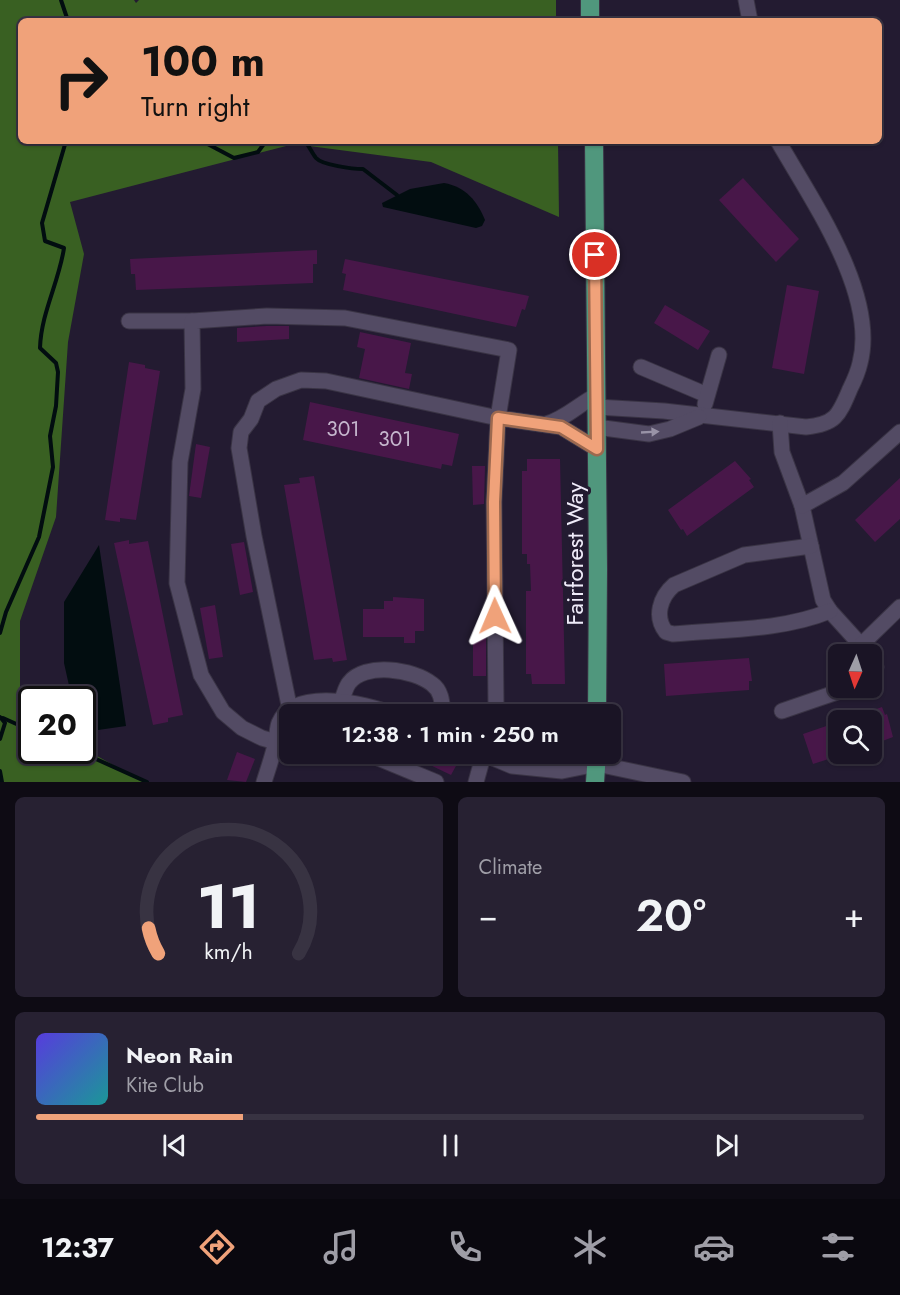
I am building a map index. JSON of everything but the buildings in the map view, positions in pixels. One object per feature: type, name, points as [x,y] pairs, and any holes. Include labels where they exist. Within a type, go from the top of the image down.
[{"type":"main road","points":[[590,0],[590,18]]},
{"type":"main road","name":"Fairforest Way","points":[[594,144],[597,704]]},
{"type":"street","points":[[746,0],[749,18]]},
{"type":"street","points":[[543,425],[557,421],[579,404],[597,401],[701,416],[806,427],[826,424],[837,416],[861,363],[863,336],[861,315],[844,256],[780,144]]},
{"type":"street","points":[[129,321],[192,321],[267,316],[345,318],[509,350],[498,418],[494,502],[496,704]]},
{"type":"street","points":[[192,321],[193,389],[180,462],[177,583],[201,675],[223,712],[242,728],[279,741]]},
{"type":"street","points":[[701,416],[719,355]]},
{"type":"street","points":[[641,367],[707,395]]},
{"type":"street","points":[[289,704],[254,536],[239,448],[241,432],[251,419],[258,401],[276,389],[301,380],[326,381],[498,418],[561,427],[597,449]]},
{"type":"street","points":[[596,427],[649,434],[670,429],[701,416]]},
{"type":"street","points":[[780,423],[782,452],[802,506],[823,600],[830,611],[861,644]]},
{"type":"street","points":[[802,506],[843,483],[900,432]]},
{"type":"street","points":[[811,546],[744,555],[674,585],[665,594],[661,603],[659,612],[661,625],[666,632],[673,634],[779,625],[815,617],[830,611]]},
{"type":"street","points":[[874,644],[900,607]]},
{"type":"street","points":[[342,701],[349,683],[361,674],[382,670],[403,672],[432,684],[441,695],[442,704]]},
{"type":"street","points":[[782,711],[828,695]]},
{"type":"street","points":[[306,704],[342,701],[362,704]]},
{"type":"street","points":[[264,782],[279,750]]},
{"type":"street","points":[[393,764],[436,782]]},
{"type":"street","points":[[476,782],[482,764]]},
{"type":"street","points":[[508,764],[562,771],[597,766],[683,782]]},
{"type":"green space","points":[[0,0],[134,0],[136,3],[139,0],[556,0],[556,18],[18,18],[18,144],[294,144],[70,202],[84,254],[68,342],[56,517],[20,621],[18,764],[96,764],[96,755],[143,782],[0,782]]},
{"type":"green space","points":[[294,144],[558,144],[559,217],[431,162]]},
{"type":"shaded area","points":[[444,183],[465,191],[470,196],[485,220],[482,226],[476,228],[383,207],[382,203],[410,189]]},
{"type":"shaded area","points":[[99,545],[126,726],[98,730],[96,728],[96,686],[69,686],[64,663],[64,602]]},
{"type":"waterway","points":[[61,0],[67,18]]},
{"type":"waterway","points":[[0,633],[6,612],[39,537],[53,467],[50,436],[56,406],[58,372],[56,363],[40,348],[43,322],[64,248],[45,241],[42,223],[65,144]]},
{"type":"waterway","points":[[208,144],[234,158],[258,152],[264,144]]},
{"type":"waterway","points":[[307,144],[315,156],[324,163],[363,169],[397,195]]},
{"type":"waterway","points":[[0,717],[5,723],[0,739]]},
{"type":"waterway","points":[[3,718],[18,725]]},
{"type":"waterway","points":[[96,759],[147,782]]},
{"type":"waterway","points":[[0,771],[2,782]]},
{"type":"route","points":[[495,616],[494,502],[498,418],[561,427],[597,449],[595,255]]}]
